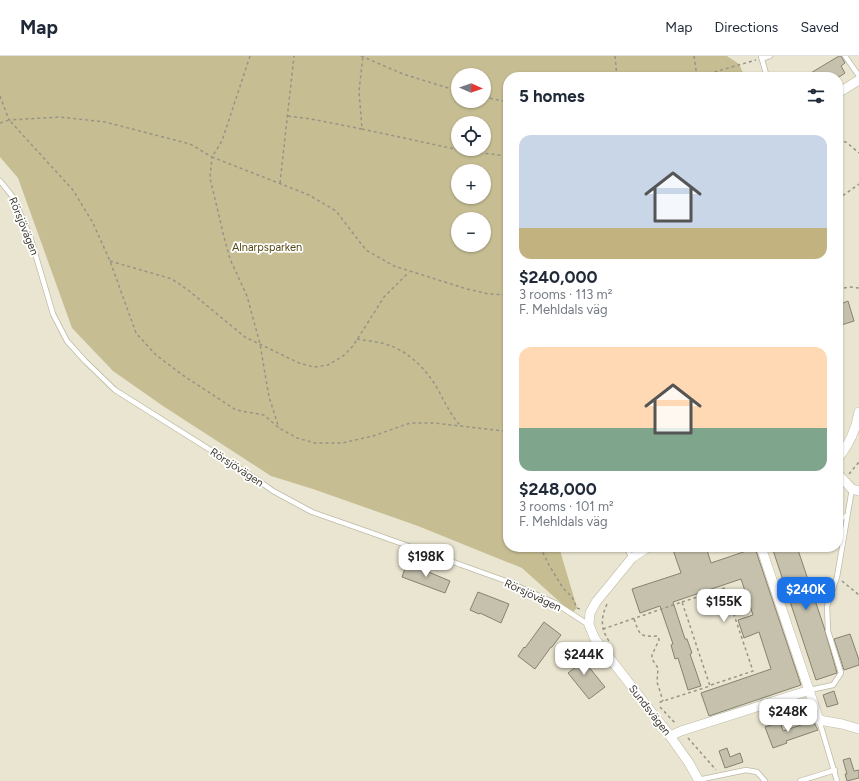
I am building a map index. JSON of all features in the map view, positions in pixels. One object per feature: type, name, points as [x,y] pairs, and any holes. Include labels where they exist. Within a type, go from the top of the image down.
[{"type":"street","points":[[843,90],[859,80]]},
{"type":"street","points":[[843,450],[854,431],[859,412]]},
{"type":"street","points":[[843,479],[855,490]]},
{"type":"street","points":[[589,625],[590,613],[596,602],[632,558],[645,552]]},
{"type":"street","points":[[763,552],[819,720],[859,729]]},
{"type":"street","name":"Sundsvägen","points":[[589,625],[595,639],[606,655],[670,736],[699,780]]},
{"type":"street","points":[[670,736],[681,730],[810,690]]},
{"type":"lane","points":[[766,72],[762,57],[770,56]]},
{"type":"lane","points":[[845,56],[859,76]]},
{"type":"lane","name":"Rörsjövägen","points":[[0,181],[13,197],[30,236],[53,314],[67,341],[85,362],[115,390],[295,504],[312,512],[506,582],[555,603],[589,625]]},
{"type":"lane","points":[[843,540],[847,516],[855,490]]},
{"type":"lane","points":[[843,517],[847,516]]},
{"type":"lane","points":[[629,552],[632,558]]},
{"type":"lane","points":[[810,690],[834,685],[841,672],[828,631],[827,606],[837,577],[841,552]]},
{"type":"lane","points":[[819,720],[838,781]]},
{"type":"lane","points":[[699,780],[746,770],[757,772],[765,781]]},
{"type":"lane","points":[[800,781],[835,770]]},
{"type":"path","points":[[250,56],[222,141],[212,157],[210,178],[230,259],[247,296],[260,344],[269,397],[279,428]]},
{"type":"path","points":[[280,184],[294,56]]},
{"type":"path","points":[[362,128],[359,91],[362,56],[403,74],[451,89]]},
{"type":"path","points":[[615,56],[617,72]]},
{"type":"path","points":[[694,56],[696,72]]},
{"type":"path","points":[[713,72],[762,57]]},
{"type":"path","points":[[0,96],[9,120],[73,190],[93,223],[110,261],[136,333],[156,355],[184,376],[236,410],[264,416],[279,428],[297,438],[315,443],[342,443],[373,436],[410,423],[434,423],[503,431]]},
{"type":"path","points":[[491,98],[503,101]]},
{"type":"path","points":[[288,116],[311,118],[362,128],[464,151],[503,155]]},
{"type":"path","points":[[0,123],[9,120],[60,117],[105,122],[190,144],[212,157],[309,195],[336,211],[366,250],[394,266],[409,272],[435,278],[467,290],[503,295]]},
{"type":"path","points":[[843,142],[846,142],[859,153]]},
{"type":"path","points":[[843,195],[859,184]]},
{"type":"path","points":[[110,261],[172,279],[188,290],[245,337],[299,363],[314,367],[328,365],[343,356],[353,346],[384,297],[409,272]]},
{"type":"path","points":[[843,288],[859,288]]},
{"type":"path","points":[[357,339],[384,344],[402,351],[422,366],[435,385],[450,414],[460,426]]},
{"type":"path","points":[[543,552],[563,588],[572,597],[576,608],[590,613]]},
{"type":"path","points":[[837,577],[859,595]]},
{"type":"path","points":[[604,629],[725,588],[752,671],[657,703],[722,776]]},
{"type":"path","points":[[610,599],[602,615],[604,633],[610,642]]},
{"type":"path","points":[[682,602],[710,686]]},
{"type":"path","points":[[634,619],[638,632],[641,635],[649,638],[658,636],[659,640],[652,655],[652,659],[658,668],[658,682],[663,701]]},
{"type":"green space","name":"Alnarpsparken","points":[[0,56],[727,56],[739,64],[743,72],[503,72],[503,552],[560,552],[577,608],[572,613],[522,568],[418,526],[313,489],[271,476],[163,406],[113,371],[72,328],[18,178],[0,157]]},
{"type":"building","points":[[839,56],[841,56],[845,63],[841,66],[845,73],[843,74],[843,72],[812,72]]},
{"type":"building","points":[[848,301],[854,321],[843,324],[843,303]]},
{"type":"building","points":[[674,552],[708,552],[711,563],[743,552],[756,552],[801,685],[709,716],[701,693],[771,669],[759,632],[744,638],[738,620],[753,615],[741,579],[673,602],[685,639],[687,639],[692,653],[690,654],[701,686],[688,690],[678,658],[675,659],[671,645],[673,644],[660,606],[640,613],[632,589],[681,573]]},
{"type":"building","points":[[774,552],[799,552],[824,627],[837,673],[816,680]]},
{"type":"building","points":[[407,563],[450,581],[445,593],[402,577]]},
{"type":"building","points":[[478,592],[509,604],[501,623],[470,610]]},
{"type":"building","points":[[544,622],[561,635],[535,669],[518,656]]},
{"type":"building","points":[[850,634],[859,660],[859,665],[844,670],[834,639]]},
{"type":"building","points":[[569,648],[581,663],[584,661],[605,687],[589,699],[568,673],[576,667],[564,652]]},
{"type":"building","points":[[834,691],[838,704],[827,707],[823,695]]},
{"type":"building","points":[[813,721],[818,730],[786,741],[787,743],[773,748],[765,727],[780,722],[783,731]]},
{"type":"building","points":[[727,748],[730,757],[740,753],[743,762],[725,768],[719,751]]},
{"type":"building","points":[[850,758],[854,771],[859,770],[859,778],[847,781],[845,774],[847,774],[843,760]]}]
